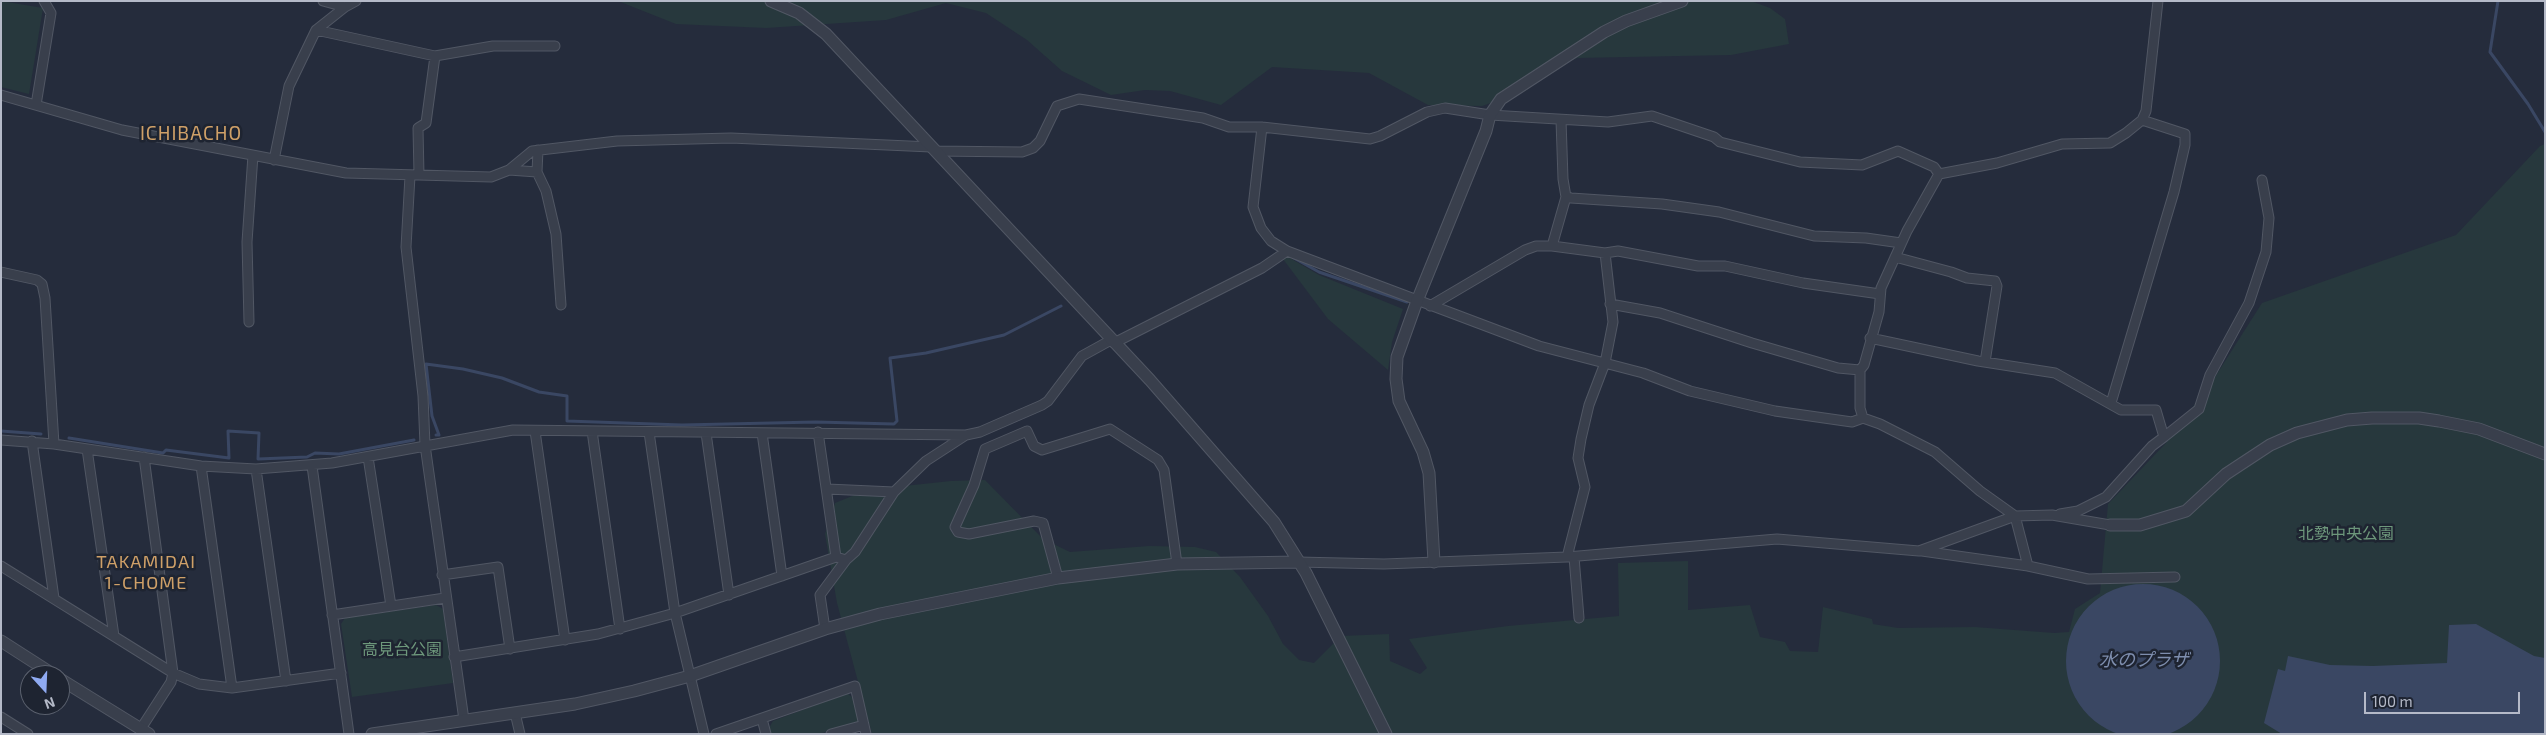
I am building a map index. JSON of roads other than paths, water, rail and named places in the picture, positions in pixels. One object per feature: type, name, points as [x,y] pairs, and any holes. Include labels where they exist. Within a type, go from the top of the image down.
[{"type":"street","points":[[36,105],[50,13],[44,1]]},
{"type":"street","points":[[324,1],[345,8]]},
{"type":"street","points":[[274,160],[289,86],[316,30],[356,1]]},
{"type":"street","points":[[771,1],[799,13],[826,34],[1150,380],[1274,522],[1306,573],[1386,734]]},
{"type":"street","points":[[1434,562],[1429,473],[1423,452],[1399,401],[1396,379],[1400,345],[1486,131],[1490,114],[1501,99],[1604,32],[1626,21],[1682,1]]},
{"type":"street","points":[[1938,174],[1997,163],[2062,144],[2110,143],[2142,120],[2146,111],[2158,1]]},
{"type":"street","points":[[316,30],[435,56],[493,46],[555,46]]},
{"type":"street","points":[[435,56],[426,123],[418,128],[415,175],[406,247],[422,396],[425,445],[445,598],[464,720]]},
{"type":"street","points":[[1,95],[122,130],[346,173],[491,177],[509,170],[532,151],[617,141],[732,138],[1022,152],[1032,148],[1040,141],[1057,106],[1079,99],[1203,118],[1229,127],[1262,127],[1370,139],[1380,136],[1427,112],[1445,108],[1490,114],[1608,122],[1657,117],[1746,149],[1814,165],[1867,165],[1898,151],[1934,167],[1938,174]]},
{"type":"street","points":[[1552,246],[1566,197],[1563,178],[1561,120]]},
{"type":"street","points":[[2111,403],[2174,192],[2185,144],[2186,134],[2142,120]]},
{"type":"street","points":[[1262,127],[1253,207],[1261,228],[1271,241],[1287,251],[1539,346],[1644,373],[1690,392],[1775,411],[1852,422],[1863,418],[1935,452],[1980,491],[2015,516],[2028,566]]},
{"type":"street","points":[[538,150],[537,172],[546,191],[556,234],[561,305]]},
{"type":"street","points":[[249,322],[247,242],[253,155]]},
{"type":"street","points":[[509,170],[537,172]]},
{"type":"street","points":[[1863,418],[1860,408],[1860,370],[1864,365],[1870,338],[1879,312],[1880,294],[1901,243],[1938,174]]},
{"type":"street","points":[[1920,551],[2015,516],[2052,515],[2078,511],[2106,497],[2152,446],[2198,409],[2210,375],[2249,303],[2266,252],[2269,218],[2262,180]]},
{"type":"street","points":[[1566,197],[1662,204],[1718,212],[1814,236],[1866,238],[1901,243]]},
{"type":"street","points":[[1430,306],[1525,250],[1536,246],[1552,246],[1605,253],[1618,250],[1698,266],[1725,266],[1804,284],[1880,294]]},
{"type":"street","points":[[1,440],[32,441],[201,466],[256,469],[312,466],[513,430],[966,435],[980,432],[1042,405],[1082,356],[1262,268],[1287,251]]},
{"type":"street","points":[[1579,618],[1570,557],[1585,487],[1578,458],[1580,439],[1589,405],[1606,363],[1613,322],[1605,253]]},
{"type":"street","points":[[1895,257],[1968,278],[1995,281],[1997,286],[1985,362]]},
{"type":"street","points":[[1,272],[37,280],[42,284],[48,327],[54,444]]},
{"type":"street","points":[[1610,304],[1660,313],[1752,343],[1838,368],[1860,370]]},
{"type":"street","points":[[1870,338],[1985,362],[2055,373],[2122,410],[2156,410],[2164,437]]},
{"type":"street","points":[[2052,515],[2110,524],[2140,525],[2186,511],[2226,474],[2270,445],[2297,433],[2347,420],[2419,418],[2439,421],[2479,429],[2545,454]]},
{"type":"street","points":[[1058,578],[1043,523],[1034,521],[968,534],[958,532],[955,527],[974,485],[985,449],[1027,431],[1034,446],[1042,450],[1110,429],[1158,460],[1164,470],[1177,564]]},
{"type":"street","points":[[592,430],[620,629]]},
{"type":"street","points":[[535,431],[565,640]]},
{"type":"street","points":[[649,432],[675,613],[704,734]]},
{"type":"street","points":[[818,432],[836,557]]},
{"type":"street","points":[[706,433],[728,595]]},
{"type":"street","points":[[762,433],[782,576]]},
{"type":"street","points":[[825,629],[820,595],[846,560],[855,552],[894,492],[926,461],[966,435]]},
{"type":"street","points":[[32,441],[54,598]]},
{"type":"street","points":[[87,449],[114,636]]},
{"type":"street","points":[[70,685],[145,732],[173,673],[144,457]]},
{"type":"street","points":[[368,457],[391,606]]},
{"type":"street","points":[[201,466],[232,688]]},
{"type":"street","points":[[312,466],[349,734]]},
{"type":"street","points":[[256,469],[286,680]]},
{"type":"street","points":[[827,489],[894,492]]},
{"type":"street","points":[[372,734],[575,704],[690,676],[825,629],[898,610],[1058,578],[1177,564],[1434,562],[1570,557],[1776,539],[1920,551],[2028,566],[2088,578],[2175,578]]},
{"type":"street","points":[[454,657],[565,640],[620,629],[675,613],[836,557],[846,560]]},
{"type":"street","points":[[1,566],[173,673],[199,684],[232,688],[340,673]]},
{"type":"street","points":[[442,575],[498,567],[510,649]]},
{"type":"street","points":[[332,614],[445,598]]},
{"type":"street","points":[[1,641],[38,665]]},
{"type":"street","points":[[716,734],[855,686],[865,729],[832,734]]},
{"type":"street","points":[[515,713],[520,734]]},
{"type":"street","points":[[1,717],[28,734]]},
{"type":"street","points":[[762,719],[766,734]]},
{"type":"water","name":"水のプラザ","points":[[2143,584],[2158,585],[2173,590],[2198,606],[2214,631],[2219,646],[2219,676],[2214,691],[2198,716],[2173,732],[2158,737],[2143,738],[2128,737],[2113,732],[2088,716],[2072,691],[2067,676],[2066,661],[2067,646],[2072,631],[2088,606],[2113,590],[2128,585]]},
{"type":"water","points":[[2476,624],[2534,656],[2545,658],[2545,734],[2282,734],[2264,723],[2278,669],[2285,671],[2288,656],[2330,665],[2373,666],[2447,663],[2449,625]]},
{"type":"waterway","points":[[2498,1],[2490,52],[2528,104],[2545,132]]},
{"type":"waterway","points":[[1294,258],[1319,272],[1407,302]]},
{"type":"waterway","points":[[436,435],[439,435],[432,416],[426,364],[463,369],[502,378],[539,392],[567,396],[567,421],[682,425],[816,422],[894,424],[897,421],[890,358],[926,353],[1004,335],[1061,306]]},
{"type":"waterway","points":[[1,431],[41,434]]},
{"type":"waterway","points":[[69,438],[163,453],[166,450],[229,458],[228,431],[259,433],[258,459],[307,457],[315,453],[339,454],[414,440]]},
{"type":"district","name":"ICHIBACHO","points":[[191,134]]},
{"type":"district","name":"TAKAMIDAI 1-CHOME","points":[[146,572]]},
{"type":"park label","name":"北勢中央公園","points":[[2346,534]]},
{"type":"park label","name":"高見台公園","points":[[402,650]]}]
